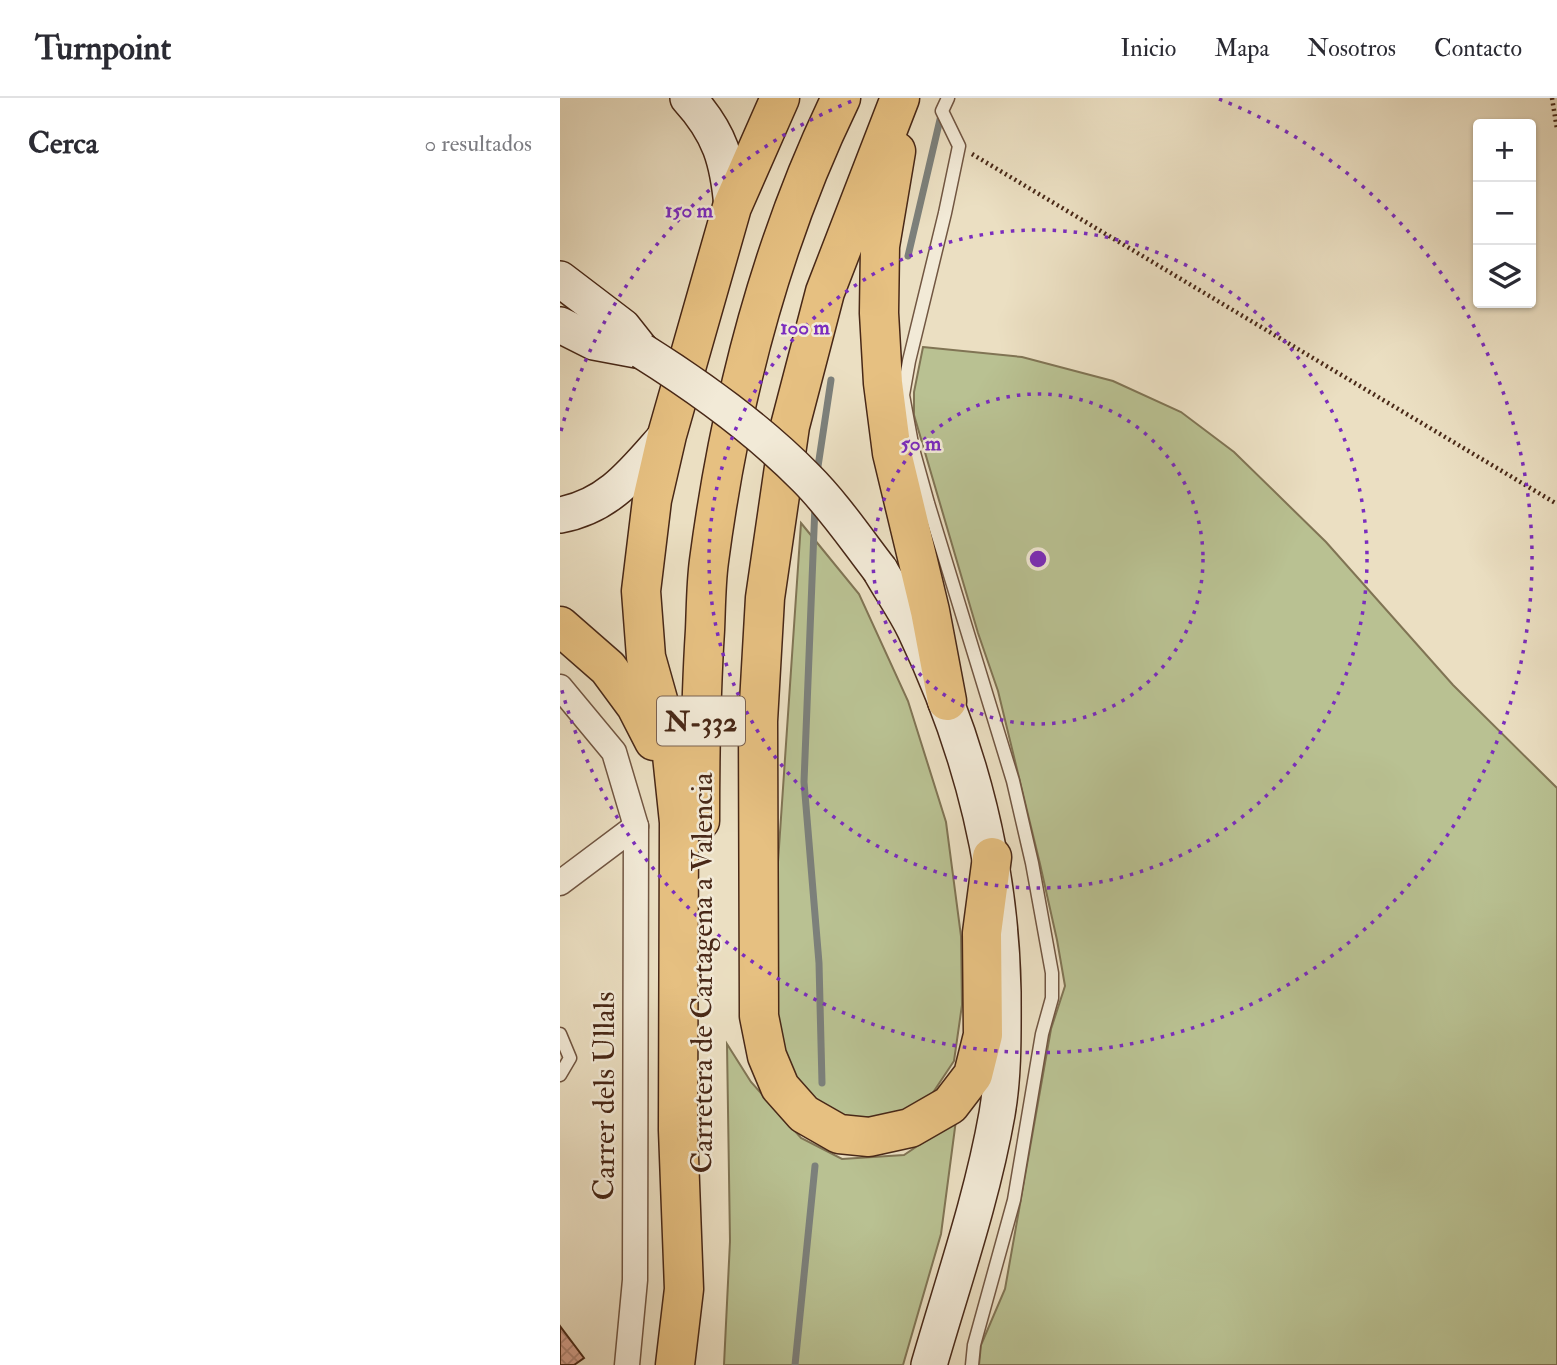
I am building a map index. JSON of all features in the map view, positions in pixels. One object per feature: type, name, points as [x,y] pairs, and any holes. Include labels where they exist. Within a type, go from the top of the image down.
[{"type":"highway","points":[[675,1365],[684,1289],[678,1130],[679,822],[671,746],[646,657],[641,591],[652,500],[667,435],[732,207],[780,98]]},
{"type":"highway","name":"Carretera de Cartagena a Valencia","points":[[698,1365],[704,1240],[700,788],[702,667],[709,563],[723,471],[760,312],[792,215],[841,98]]},
{"type":"highway","points":[[900,98],[825,292],[790,426],[765,598],[758,734],[759,1016],[767,1056],[780,1087],[804,1114],[839,1134],[869,1137],[910,1128],[950,1105],[974,1075],[983,1035],[982,933],[992,857]]},
{"type":"highway","points":[[929,104],[897,150],[880,246],[879,313],[883,383],[892,453],[930,611],[947,701]]},
{"type":"highway","points":[[560,625],[608,668],[636,706],[655,743],[665,810],[667,1076],[678,1130]]},
{"type":"main road","points":[[688,98],[710,124],[723,152],[730,181],[732,207]]},
{"type":"main road","points":[[560,279],[623,327],[642,351]]},
{"type":"main road","points":[[562,321],[616,330],[642,351],[699,387],[751,427],[807,479],[839,515],[880,570],[914,627],[947,701],[976,791],[992,857],[1002,949],[1004,1047],[997,1114],[976,1204],[929,1365]]},
{"type":"main road","points":[[560,515],[581,511],[610,495],[667,435]]},
{"type":"street","name":"Carrer dels Ullals","points":[[560,687],[614,752],[636,826],[635,1280],[627,1365]]},
{"type":"street","points":[[560,883],[636,826]]},
{"type":"lane","points":[[948,98],[929,104],[959,146],[903,395],[913,449],[928,503],[1013,781],[1052,973],[1052,998],[1041,1034],[1014,1200],[974,1345],[972,1365]]},
{"type":"lane","points":[[560,1034],[570,1058],[560,1075]]},
{"type":"path","points":[[1552,98],[1557,129]]},
{"type":"path","points":[[959,146],[1557,504]]},
{"type":"green space","points":[[923,347],[1022,357],[1113,381],[1181,412],[1234,452],[1326,542],[1453,685],[1557,788],[1557,1365],[979,1365],[981,1345],[1005,1289],[1051,1029],[1065,986],[1040,864],[998,691],[978,633],[914,415],[914,392]]},
{"type":"green space","points":[[801,523],[859,594],[908,701],[946,822],[961,936],[962,1005],[954,1061],[930,1097],[896,1117],[843,1117],[798,1087],[780,1052],[771,965]]},
{"type":"green space","points":[[727,1044],[751,1082],[801,1138],[842,1159],[904,1155],[956,1120],[941,1234],[903,1365],[724,1365],[730,1241]]},
{"type":"building","points":[[560,1326],[584,1358],[574,1365],[560,1365]]},
{"type":"waterway","points":[[908,256],[942,111]]},
{"type":"waterway","points":[[817,473],[831,380]]},
{"type":"waterway","points":[[815,505],[804,782],[819,963],[822,1083]]},
{"type":"waterway","points":[[795,1365],[815,1166]]}]
